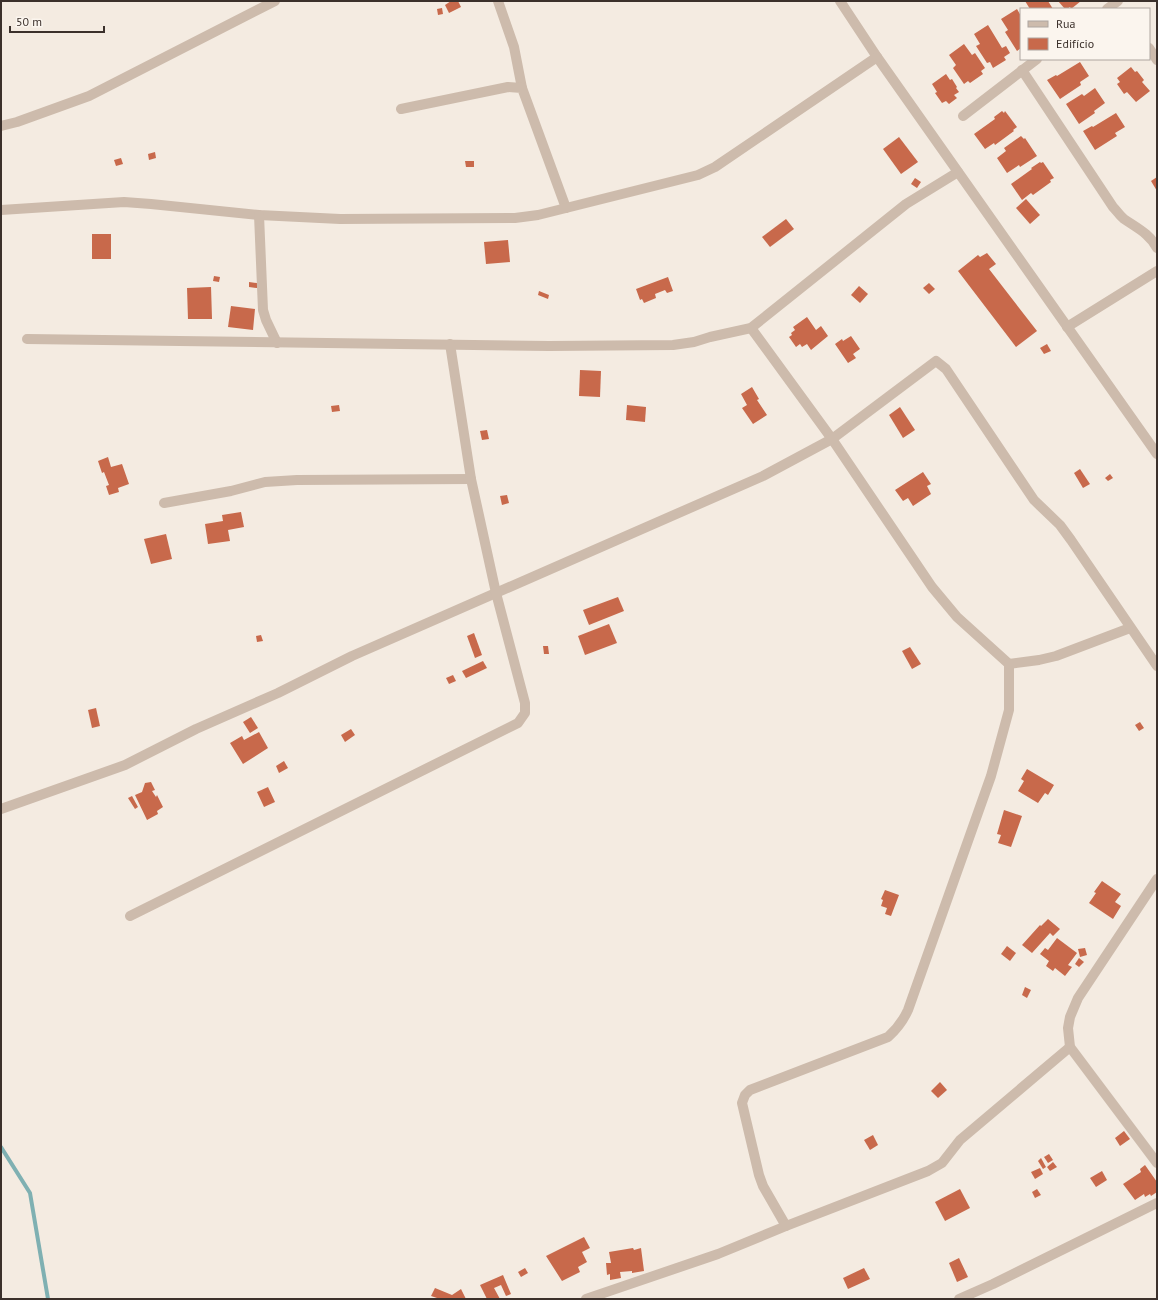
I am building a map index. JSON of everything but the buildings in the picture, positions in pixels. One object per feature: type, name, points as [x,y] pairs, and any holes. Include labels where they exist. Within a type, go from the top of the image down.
[{"type":"street","points":[[1,126],[17,122],[89,96],[275,1]]},
{"type":"street","points":[[498,1],[514,47],[522,88],[566,208]]},
{"type":"street","points":[[840,1],[877,57],[1157,454]]},
{"type":"street","points":[[1108,8],[1119,1]]},
{"type":"street","points":[[1150,50],[1157,60]]},
{"type":"street","points":[[1,210],[124,202],[259,214],[340,219],[515,218],[538,215],[698,175],[715,167],[877,57]]},
{"type":"street","points":[[963,116],[1036,60]]},
{"type":"street","points":[[1022,70],[1113,207],[1123,217],[1147,234],[1157,248]]},
{"type":"street","points":[[401,109],[508,87],[522,88]]},
{"type":"street","points":[[27,339],[550,346],[673,345],[694,342],[751,328],[906,204],[958,172]]},
{"type":"street","points":[[259,214],[263,310],[277,343]]},
{"type":"street","points":[[1067,327],[1157,271]]},
{"type":"street","points":[[751,328],[832,439],[941,598],[957,617],[1009,664],[1009,710],[991,776],[908,1010],[903,1020],[897,1029],[888,1037],[750,1090],[745,1095],[742,1103],[759,1176],[763,1186],[786,1226]]},
{"type":"street","points":[[130,916],[518,723],[525,713],[525,703],[496,593],[471,479],[450,344]]},
{"type":"street","points":[[1,809],[125,765],[196,729],[278,693],[352,656],[763,476],[832,439],[936,361],[946,369],[1034,500],[1060,525],[1071,540],[1157,666]]},
{"type":"street","points":[[164,503],[231,492],[265,482],[297,480],[471,479]]},
{"type":"street","points":[[1009,664],[1056,656],[1130,628]]},
{"type":"street","points":[[1157,879],[1078,998],[1070,1017],[1068,1028],[1070,1047],[1157,1163]]},
{"type":"street","points":[[586,1299],[718,1254],[928,1171],[942,1163],[960,1140],[1070,1047]]},
{"type":"street","points":[[959,1299],[993,1284],[1157,1203]]},
{"type":"waterway","points":[[1,1147],[30,1193],[48,1299]]}]
